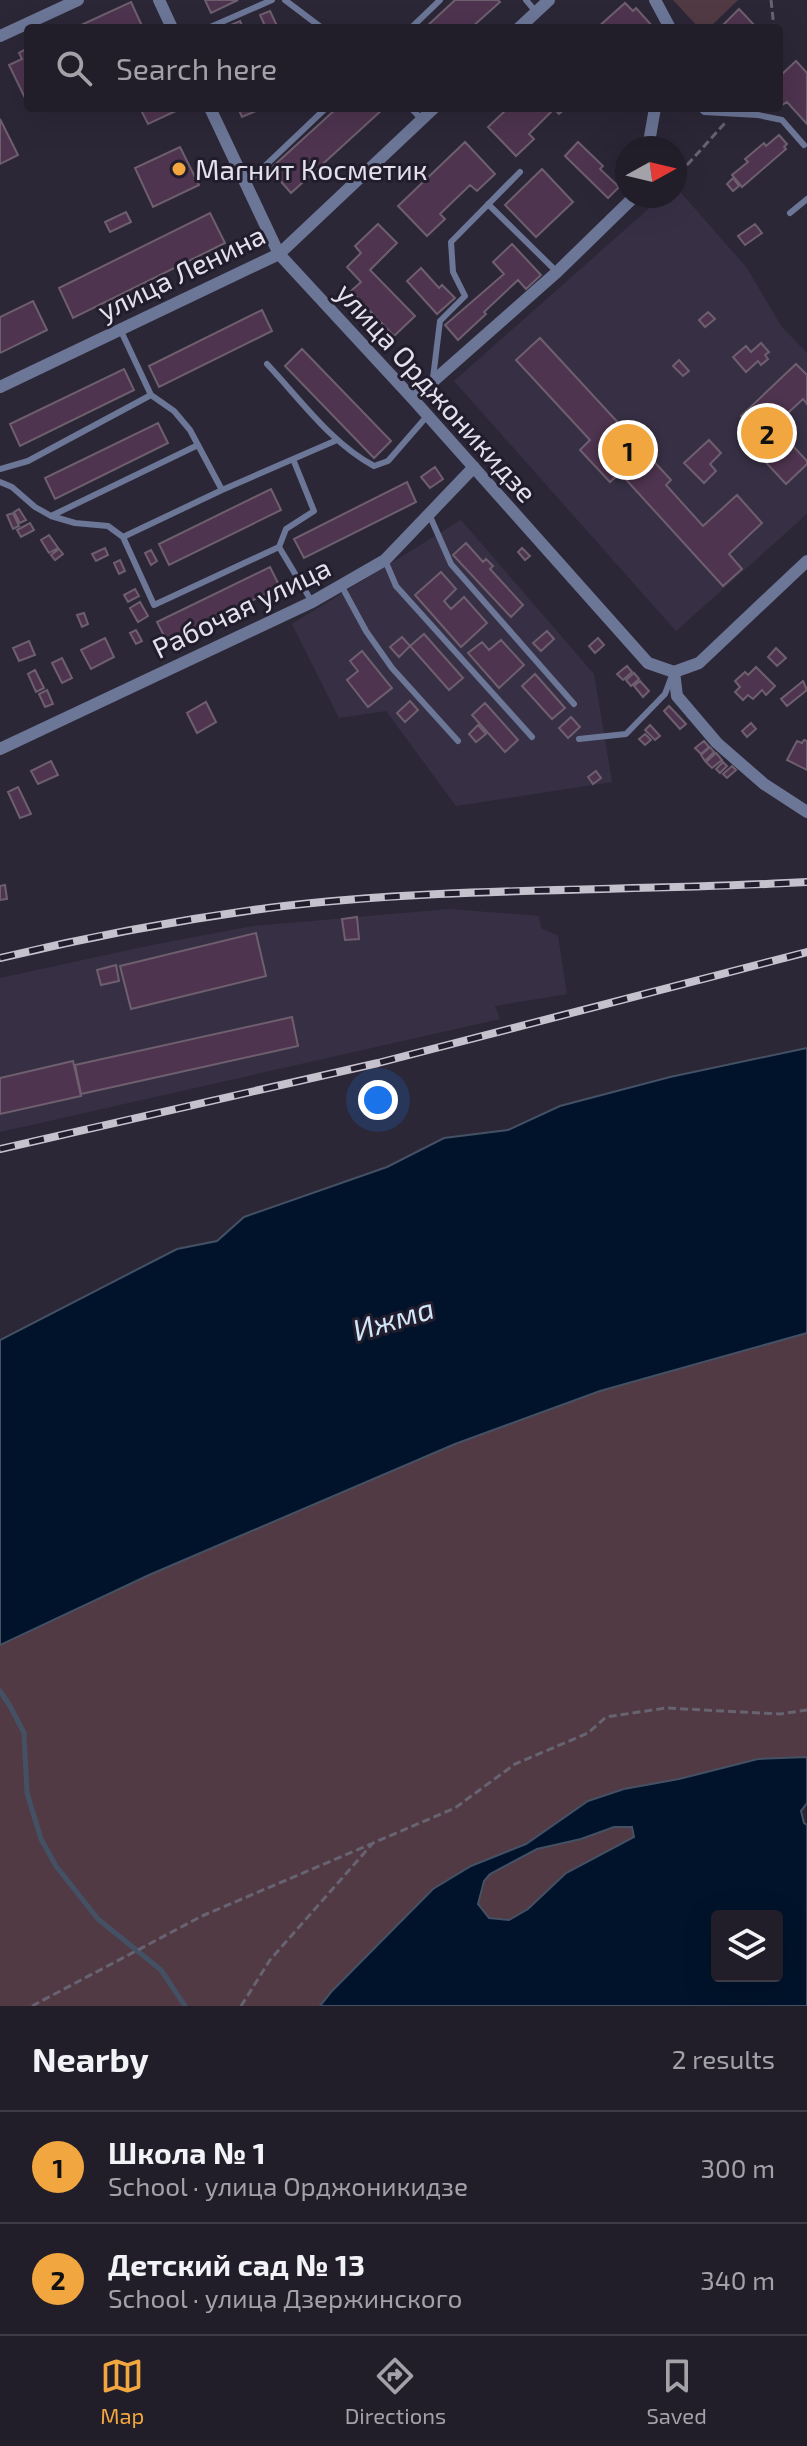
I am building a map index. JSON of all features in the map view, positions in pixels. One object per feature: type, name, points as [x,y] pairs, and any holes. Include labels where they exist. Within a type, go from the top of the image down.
[{"type":"street","points":[[26,24],[78,0]]},
{"type":"street","points":[[159,0],[170,24]]},
{"type":"street","points":[[523,24],[549,0]]},
{"type":"street","points":[[655,0],[668,24]]},
{"type":"street","points":[[0,36],[24,25]]},
{"type":"street","name":"улица Орджоникидзе","points":[[212,112],[279,254],[428,415],[648,663],[674,672]]},
{"type":"street","name":"улица Ленина","points":[[0,387],[279,254],[430,112]]},
{"type":"street","points":[[650,136],[654,112]]},
{"type":"street","points":[[413,399],[557,272],[623,208]]},
{"type":"street","name":"Рабочая улица","points":[[0,749],[312,602],[385,560],[474,467]]},
{"type":"street","points":[[807,561],[699,663],[674,672],[677,696],[717,743],[764,784],[807,812]]},
{"type":"lane","points":[[217,24],[272,0]]},
{"type":"lane","points":[[285,0],[317,24]]},
{"type":"lane","points":[[415,24],[440,0]]},
{"type":"lane","points":[[526,0],[536,12]]},
{"type":"lane","points":[[246,184],[322,112]]},
{"type":"lane","points":[[415,112],[422,120]]},
{"type":"lane","points":[[704,112],[758,115],[782,120],[804,145]]},
{"type":"lane","points":[[433,381],[440,321],[465,296],[453,272],[451,242],[520,172]]},
{"type":"lane","points":[[790,213],[807,199]]},
{"type":"lane","points":[[488,204],[557,272]]},
{"type":"lane","points":[[120,329],[151,395],[174,411],[190,430],[222,490]]},
{"type":"lane","points":[[267,364],[337,440],[374,466],[388,461],[428,415]]},
{"type":"lane","points":[[0,469],[28,461],[151,395]]},
{"type":"lane","points":[[123,537],[337,440]]},
{"type":"lane","points":[[51,516],[198,445]]},
{"type":"lane","points":[[0,482],[12,487],[51,516],[75,523],[108,526],[123,537],[154,605],[279,547],[286,529],[314,511],[293,459]]},
{"type":"lane","points":[[429,514],[451,564],[574,704]]},
{"type":"lane","points":[[279,547],[312,602]]},
{"type":"lane","points":[[385,560],[396,586],[532,737]]},
{"type":"lane","points":[[341,585],[366,631],[392,668],[458,741]]},
{"type":"lane","points":[[579,739],[626,734],[665,694],[674,672]]},
{"type":"path","points":[[771,0],[774,24]]},
{"type":"path","points":[[687,164],[733,114]]},
{"type":"path","points":[[32,2006],[202,1916],[455,1808],[515,1764],[588,1733],[606,1717],[666,1708],[780,1714],[807,1710]]},
{"type":"path","points":[[241,2006],[270,1960],[373,1843]]},
{"type":"shaded area","points":[[673,0],[738,0],[713,24],[695,24]]},
{"type":"shaded area","points":[[687,200],[747,268],[781,326],[807,353],[807,514],[676,631],[454,381],[649,208],[687,208]]},
{"type":"shaded area","points":[[461,520],[594,674],[612,782],[456,806],[386,711],[339,718],[292,624]]},
{"type":"shaded area","points":[[449,909],[539,916],[541,928],[558,936],[567,994],[495,1006],[500,1019],[0,1132],[0,978],[253,926]]},
{"type":"shaded area","points":[[807,1333],[807,1757],[758,1759],[624,1789],[554,1825],[526,1844],[471,1866],[433,1889],[320,2006],[0,2006],[0,1645],[149,1575],[455,1444],[600,1391]]},
{"type":"shaded area","points":[[614,1827],[632,1827],[634,1837],[566,1873],[528,1909],[509,1920],[489,1918],[478,1904],[484,1881],[490,1874],[537,1849],[581,1839]]},
{"type":"water","name":"Ижма","points":[[807,1048],[807,1333],[600,1391],[455,1444],[149,1575],[0,1645],[0,1340],[177,1249],[217,1241],[244,1217],[387,1167],[444,1138],[508,1130],[560,1106],[670,1077]]},
{"type":"water","points":[[807,1757],[807,1803],[801,1811],[807,1825],[807,2006],[320,2006],[433,1889],[471,1866],[526,1844],[588,1801],[624,1789],[758,1759]],"holes":[[[614,1827],[632,1827],[634,1837],[566,1873],[528,1909],[509,1920],[489,1918],[478,1904],[484,1881],[490,1874],[537,1849],[581,1839]]]},
{"type":"building","points":[[205,0],[238,0],[211,13]]},
{"type":"building","points":[[455,0],[500,2],[475,24],[429,24]]},
{"type":"building","points":[[131,2],[141,24],[83,24]]},
{"type":"building","points":[[625,3],[633,11],[636,8],[650,24],[601,24]]},
{"type":"building","points":[[739,9],[753,24],[724,24]]},
{"type":"building","points":[[270,11],[276,24],[264,24],[260,15]]},
{"type":"building","points":[[24,50],[24,96],[9,65],[22,59],[19,53]]},
{"type":"building","points":[[796,61],[807,73],[807,124],[787,102],[783,104],[783,73]]},
{"type":"building","points":[[142,112],[174,112],[148,124]]},
{"type":"building","points":[[333,112],[380,112],[291,193],[270,169]]},
{"type":"building","points":[[504,112],[551,112],[529,134],[534,139],[516,156],[488,127]]},
{"type":"building","points":[[0,119],[18,155],[0,164]]},
{"type":"building","points":[[779,135],[787,144],[786,149],[742,187],[732,175],[748,162],[745,159]]},
{"type":"building","points":[[465,142],[495,174],[477,191],[470,185],[440,214],[445,219],[427,236],[398,206]]},
{"type":"building","points":[[578,142],[603,166],[600,169],[615,183],[615,191],[608,198],[565,156]]},
{"type":"building","points":[[180,147],[199,185],[153,207],[135,168]]},
{"type":"building","points":[[542,169],[573,202],[536,237],[505,205]]},
{"type":"building","points":[[733,178],[739,186],[733,191],[727,184]]},
{"type":"building","points":[[126,212],[131,222],[110,232],[105,222]]},
{"type":"building","points":[[210,213],[225,243],[73,318],[59,288]]},
{"type":"building","points":[[378,224],[397,243],[370,270],[415,316],[394,336],[351,291],[361,282],[347,267],[361,253],[355,246]]},
{"type":"building","points":[[755,224],[762,233],[745,245],[738,236]]},
{"type":"building","points":[[512,244],[541,275],[526,289],[518,280],[458,340],[445,325],[504,274],[493,262]]},
{"type":"building","points":[[421,268],[439,288],[442,285],[455,298],[437,314],[407,281]]},
{"type":"building","points":[[33,301],[47,330],[0,353],[0,317]]},
{"type":"building","points":[[262,310],[272,331],[159,387],[149,366]]},
{"type":"building","points":[[708,312],[715,319],[705,327],[699,320]]},
{"type":"building","points":[[540,338],[671,480],[666,485],[703,526],[737,495],[762,523],[729,554],[742,569],[723,586],[620,473],[610,482],[580,450],[590,440],[516,360]]},
{"type":"building","points":[[761,343],[769,352],[765,355],[768,359],[761,365],[758,361],[746,372],[733,357],[746,346],[751,352]]},
{"type":"building","points":[[302,349],[391,441],[374,458],[285,366]]},
{"type":"building","points":[[679,360],[689,371],[683,376],[673,366]]},
{"type":"building","points":[[796,364],[807,375],[807,404],[803,399],[774,426],[807,464],[786,484],[758,454],[768,445],[741,416]]},
{"type":"building","points":[[124,369],[134,390],[20,446],[10,424]]},
{"type":"building","points":[[158,423],[168,443],[55,499],[45,478]]},
{"type":"building","points":[[709,440],[721,453],[710,464],[716,471],[704,483],[684,463]]},
{"type":"building","points":[[435,467],[443,479],[430,488],[421,477]]},
{"type":"building","points":[[407,482],[416,502],[304,558],[294,539]]},
{"type":"building","points":[[271,489],[281,510],[169,565],[159,544]]},
{"type":"building","points":[[19,509],[26,520],[20,523],[14,512]]},
{"type":"building","points":[[13,513],[19,526],[13,529],[7,515]]},
{"type":"building","points":[[30,523],[34,530],[21,537],[17,530]]},
{"type":"building","points":[[49,535],[58,548],[49,553],[41,540]]},
{"type":"building","points":[[466,543],[483,562],[486,559],[493,566],[490,569],[523,605],[511,617],[453,555]]},
{"type":"building","points":[[105,548],[108,555],[96,561],[92,554]]},
{"type":"building","points":[[522,548],[530,556],[525,560],[518,552]]},
{"type":"building","points":[[59,549],[63,554],[55,560],[51,555]]},
{"type":"building","points":[[151,550],[157,561],[151,565],[145,553]]},
{"type":"building","points":[[120,560],[125,571],[119,574],[114,563]]},
{"type":"building","points":[[270,567],[280,587],[167,642],[157,622]]},
{"type":"building","points":[[441,572],[456,589],[444,601],[451,609],[464,597],[487,623],[461,647],[415,595]]},
{"type":"building","points":[[135,589],[139,596],[128,602],[124,595]]},
{"type":"building","points":[[140,602],[148,616],[138,622],[130,608]]},
{"type":"building","points":[[84,613],[88,624],[82,627],[77,615]]},
{"type":"building","points":[[136,630],[142,641],[136,644],[130,633]]},
{"type":"building","points":[[547,631],[554,639],[541,651],[533,643]]},
{"type":"building","points":[[424,634],[463,678],[449,690],[410,646]]},
{"type":"building","points":[[402,637],[410,646],[399,657],[390,647]]},
{"type":"building","points":[[105,638],[114,657],[91,669],[81,650]]},
{"type":"building","points":[[598,638],[604,645],[595,653],[589,646]]},
{"type":"building","points":[[501,640],[524,665],[499,688],[468,653],[482,642],[489,650]]},
{"type":"building","points":[[29,641],[35,655],[19,661],[13,648]]},
{"type":"building","points":[[776,648],[786,658],[777,666],[768,657]]},
{"type":"building","points":[[362,651],[392,688],[368,707],[347,680],[358,671],[350,661]]},
{"type":"building","points":[[62,658],[72,678],[62,683],[52,663]]},
{"type":"building","points":[[627,666],[632,672],[623,680],[617,674]]},
{"type":"building","points":[[756,667],[775,686],[766,695],[762,690],[753,699],[748,695],[743,700],[735,692],[740,687],[735,681]]},
{"type":"building","points":[[35,670],[44,688],[36,692],[28,674]]},
{"type":"building","points":[[634,673],[639,679],[631,686],[626,680]]},
{"type":"building","points":[[535,674],[565,708],[552,719],[522,686]]},
{"type":"building","points":[[640,681],[649,691],[643,697],[634,686]]},
{"type":"building","points":[[803,681],[807,690],[787,706],[781,699]]},
{"type":"building","points":[[47,690],[53,704],[45,707],[39,694]]},
{"type":"building","points":[[410,701],[418,710],[405,722],[397,713]]},
{"type":"building","points":[[206,702],[216,722],[197,733],[187,713]]},
{"type":"building","points":[[485,703],[518,740],[505,752],[472,715]]},
{"type":"building","points":[[669,706],[686,724],[680,729],[664,711]]},
{"type":"building","points":[[571,717],[580,727],[568,738],[559,728]]},
{"type":"building","points":[[751,723],[756,729],[747,737],[742,731]]},
{"type":"building","points":[[478,725],[486,734],[476,742],[469,734]]},
{"type":"building","points":[[650,725],[660,736],[655,740],[645,730]]},
{"type":"building","points":[[645,734],[651,740],[645,745],[639,739]]},
{"type":"building","points":[[704,741],[709,747],[701,754],[695,748]]},
{"type":"building","points":[[797,741],[802,743],[807,741],[807,770],[787,760]]},
{"type":"building","points":[[710,747],[714,752],[705,761],[701,755]]},
{"type":"building","points":[[716,753],[722,760],[712,768],[706,762]]},
{"type":"building","points":[[51,761],[58,775],[38,784],[31,771]]},
{"type":"building","points":[[723,762],[727,766],[720,773],[716,769]]},
{"type":"building","points":[[732,766],[736,770],[727,778],[723,774]]},
{"type":"building","points":[[596,771],[601,778],[593,784],[588,777]]},
{"type":"building","points":[[18,787],[31,814],[20,818],[8,792]]},
{"type":"building","points":[[5,885],[7,899],[0,900],[0,886]]},
{"type":"building","points":[[357,917],[359,939],[345,940],[342,919]]},
{"type":"building","points":[[256,933],[266,976],[131,1009],[120,966]]},
{"type":"building","points":[[116,965],[119,981],[101,985],[97,970]]},
{"type":"building","points":[[292,1017],[298,1046],[81,1094],[75,1065]]},
{"type":"building","points":[[73,1061],[81,1096],[0,1114],[0,1078]]},
{"type":"waterway","points":[[0,1691],[24,1733],[27,1793],[41,1839],[56,1866],[98,1919],[161,1970],[185,2006]]},
{"type":"railway","points":[[0,958],[167,924],[335,901],[470,893],[807,882]]},
{"type":"railway","points":[[0,1149],[378,1063],[807,952]]},
{"type":"place","name":"Магнит Косметик","points":[[179,169]]},
{"type":"place","name":"Детский сад № 13","points":[[767,433]]},
{"type":"place","name":"Школа № 1","points":[[628,450]]}]
